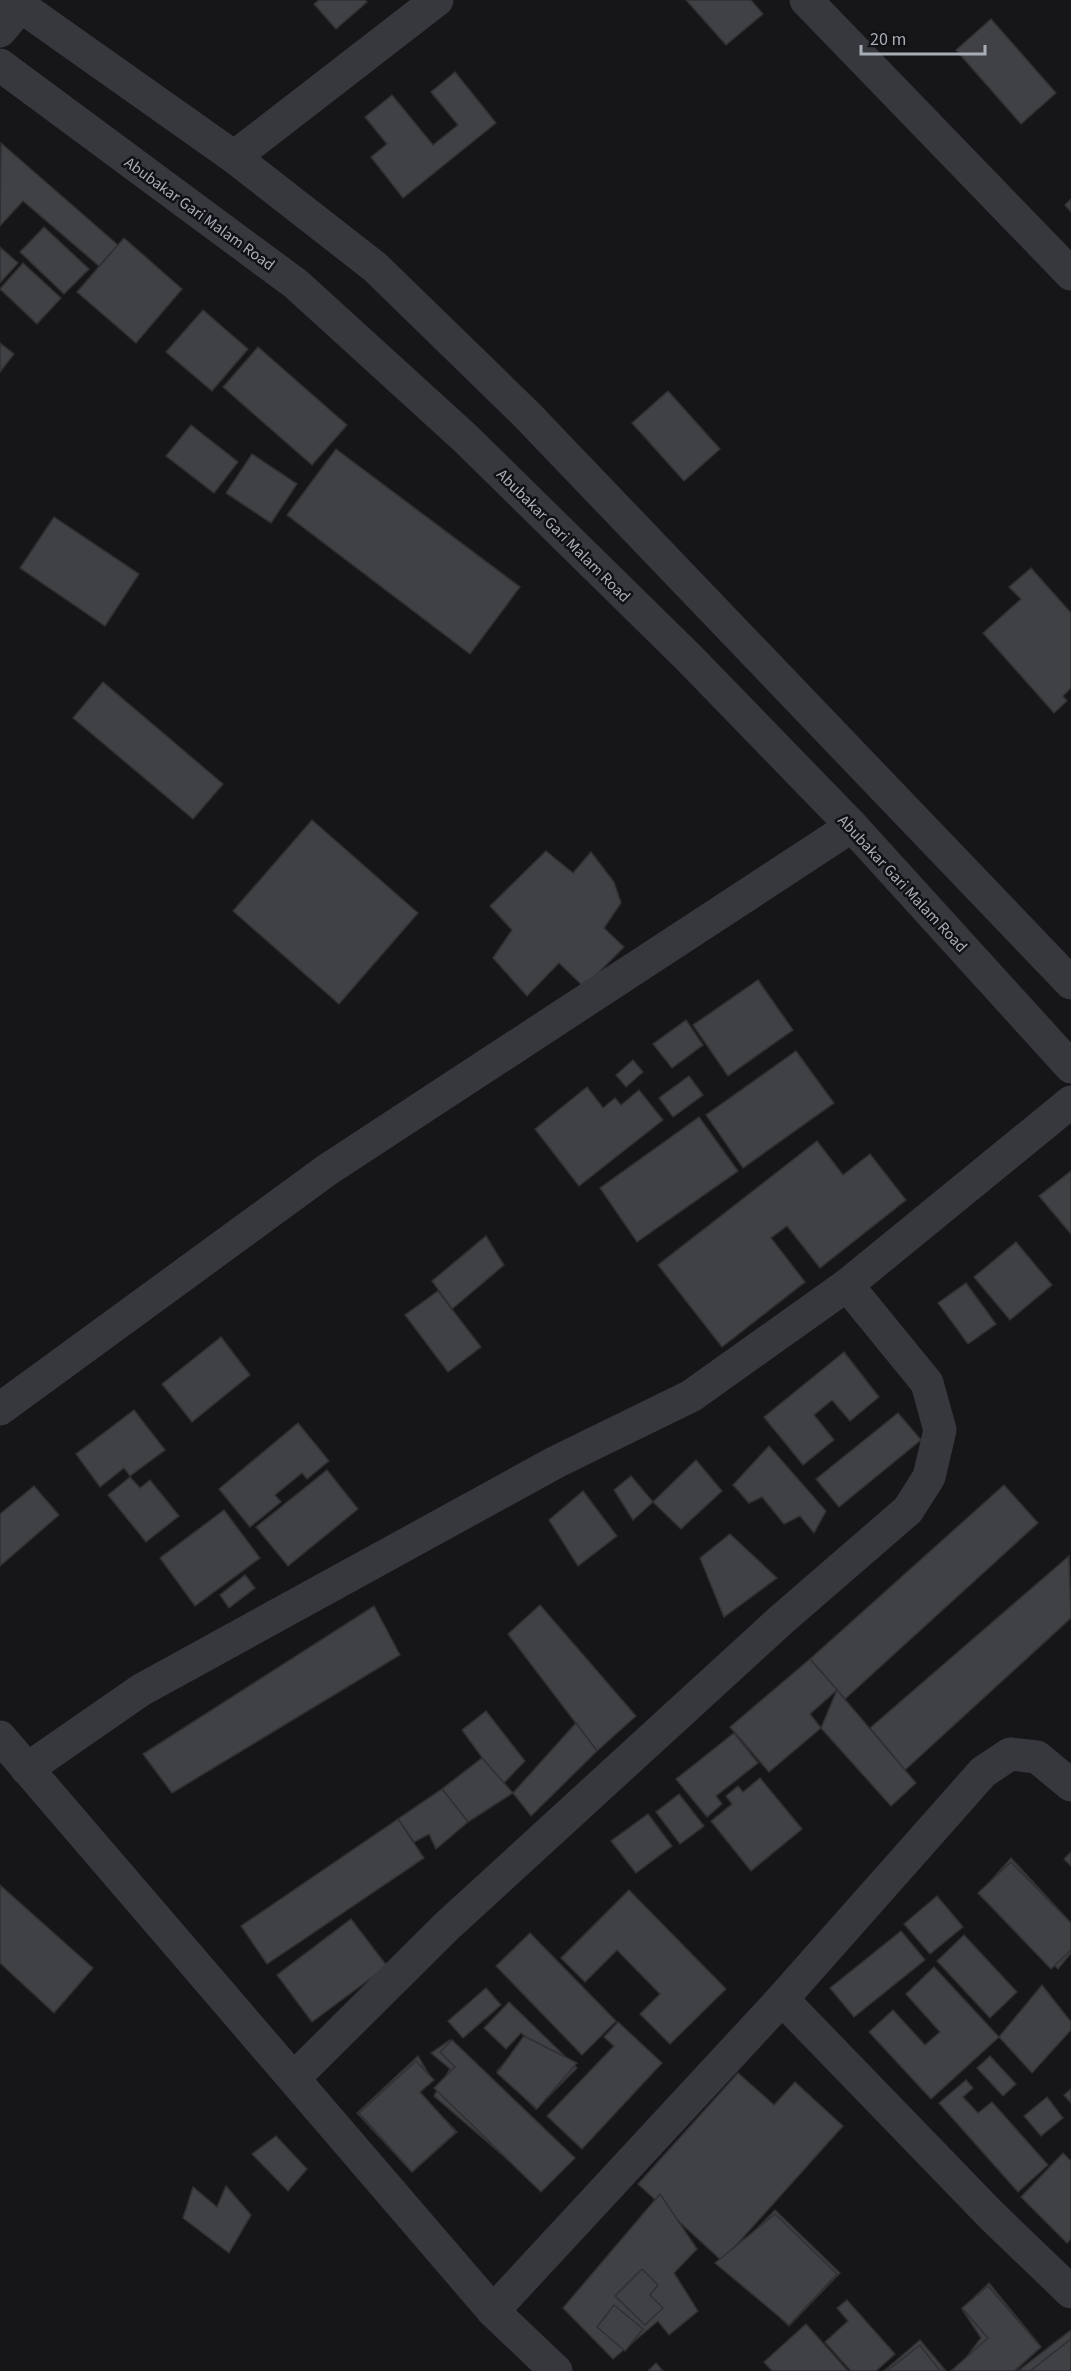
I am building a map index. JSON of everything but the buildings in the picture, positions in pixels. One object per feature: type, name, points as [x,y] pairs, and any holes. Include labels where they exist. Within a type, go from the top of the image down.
[{"type":"street","points":[[234,157],[437,0]]},
{"type":"street","points":[[806,0],[1071,274]]},
{"type":"street","points":[[10,13],[234,157],[375,267],[525,413],[1071,983]]},
{"type":"street","name":"Abubakar Gari Malam Road","points":[[0,66],[296,284],[465,438],[688,657],[852,826],[1071,1067]]},
{"type":"street","points":[[0,1409],[327,1170],[852,826]]},
{"type":"street","points":[[27,1769],[141,1690],[556,1462],[691,1396],[847,1285],[1071,1102]]},
{"type":"street","points":[[294,2078],[447,1926],[781,1620],[908,1510],[929,1477],[940,1430],[927,1383],[847,1285]]},
{"type":"street","points":[[0,1737],[493,2311],[556,2371]]},
{"type":"street","points":[[493,2311],[782,1998],[983,1772],[1010,1754],[1037,1757],[1071,1785]]},
{"type":"street","points":[[782,1998],[991,2215],[1071,2292]]}]
